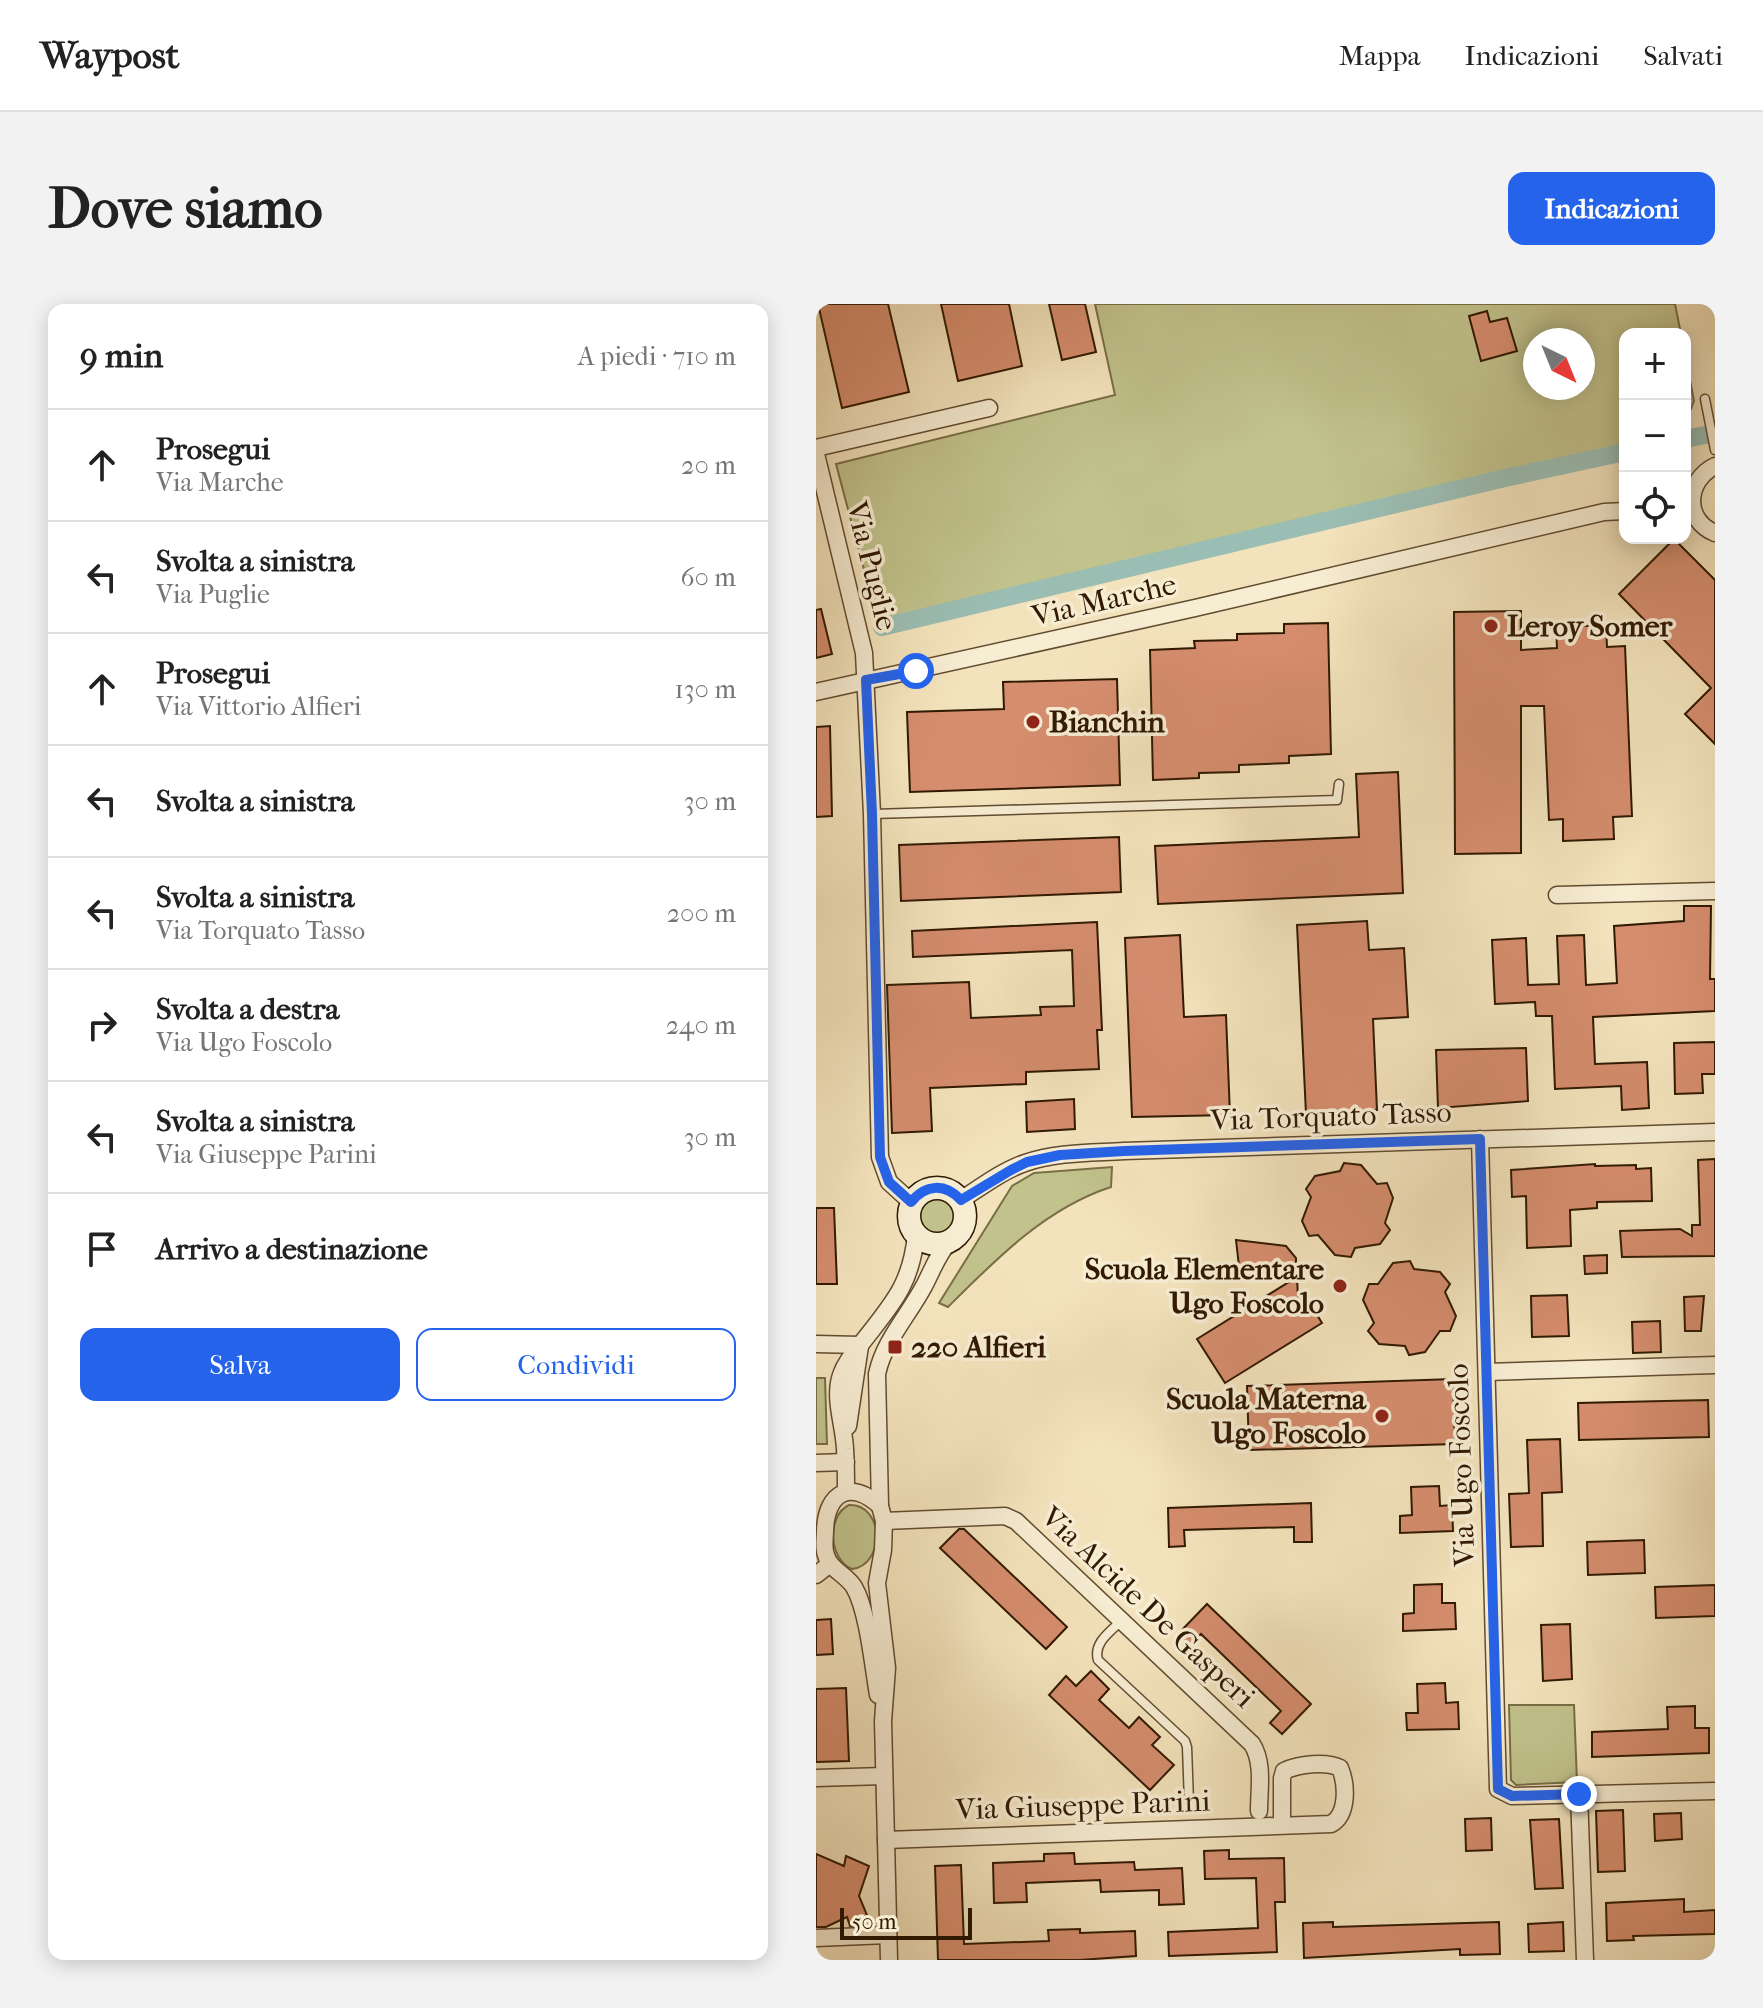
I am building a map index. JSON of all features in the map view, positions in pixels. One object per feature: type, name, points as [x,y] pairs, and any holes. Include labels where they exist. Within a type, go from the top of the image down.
[{"type":"street","points":[[816,451],[989,408]]},
{"type":"street","name":"Via Puglie","points":[[816,451],[864,653],[872,814],[880,1157],[889,1182],[911,1202]]},
{"type":"street","points":[[1715,466],[1692,483],[1691,500],[1692,520],[1715,533]]},
{"type":"street","points":[[1604,512],[1619,506]]},
{"type":"street","points":[[1604,512],[1619,511]]},
{"type":"street","name":"Via Marche","points":[[816,692],[1604,512]]},
{"type":"street","points":[[1557,895],[1715,891]]},
{"type":"street","name":"Via Torquato Tasso","points":[[961,1200],[1027,1162],[1060,1155],[1715,1132]]},
{"type":"street","name":"Via Ugo Foscolo","points":[[1480,1139],[1498,1789],[1512,1796],[1579,1794]]},
{"type":"street","points":[[846,1492],[846,1455],[837,1390],[846,1365],[907,1280],[914,1260],[916,1235],[908,1215],[911,1202],[919,1193],[941,1187],[961,1200],[965,1212],[964,1224],[937,1256],[913,1306],[881,1356],[877,1374],[882,1561],[869,1574],[846,1576]]},
{"type":"street","points":[[916,1235],[933,1244],[948,1243]]},
{"type":"street","points":[[816,1344],[860,1345]]},
{"type":"street","points":[[1487,1372],[1715,1365]]},
{"type":"street","points":[[816,1463],[846,1455]]},
{"type":"street","points":[[882,1513],[871,1497],[860,1493],[846,1492],[836,1497],[825,1513],[825,1553],[830,1564],[846,1576],[860,1600],[883,1721]]},
{"type":"street","name":"Via Alcide De Gasperi","points":[[882,1513],[1005,1516],[1016,1521],[1252,1744],[1259,1754],[1260,1763],[1259,1811]]},
{"type":"street","points":[[816,1575],[830,1564]]},
{"type":"street","points":[[878,1568],[877,1599],[887,1668],[883,1721],[889,1960]]},
{"type":"street","name":"Via Giuseppe Parini","points":[[886,1840],[1331,1824],[1339,1820],[1343,1813],[1344,1777],[1340,1768],[1333,1765],[1307,1766],[1284,1771],[1282,1825]]},
{"type":"street","points":[[816,1778],[884,1776]]},
{"type":"street","points":[[1585,1960],[1579,1794],[1715,1791]]},
{"type":"street","points":[[816,1938],[888,1935]]},
{"type":"lane","points":[[1705,399],[1715,450]]},
{"type":"lane","points":[[872,814],[1337,800],[1339,784]]},
{"type":"lane","points":[[1121,1620],[1101,1641],[1096,1653],[1098,1660],[1185,1741],[1189,1802]]},
{"type":"green space","points":[[1095,304],[1675,304],[1680,328],[1619,328],[1619,449],[879,626],[836,464],[1115,395]]},
{"type":"green space","points":[[1112,1167],[1111,1187],[1087,1196],[1044,1222],[1004,1253],[948,1307],[939,1303],[1012,1186],[1034,1173]]},
{"type":"green space","points":[[938,1197],[951,1203],[957,1216],[951,1229],[938,1235],[925,1229],[919,1216],[925,1203]]},
{"type":"green space","points":[[816,1378],[825,1378],[827,1444],[816,1444]]},
{"type":"green space","points":[[849,1505],[861,1507],[869,1514],[876,1535],[871,1557],[863,1565],[852,1569],[839,1557],[833,1538],[837,1518]]},
{"type":"green space","points":[[1509,1705],[1574,1705],[1577,1782],[1516,1785],[1511,1780]]},
{"type":"building","points":[[818,304],[888,304],[909,392],[842,408]]},
{"type":"building","points":[[941,304],[1009,304],[1022,366],[958,381]]},
{"type":"building","points":[[1049,304],[1085,304],[1096,352],[1062,360]]},
{"type":"building","points":[[1487,311],[1490,322],[1507,318],[1517,351],[1481,361],[1469,316]]},
{"type":"building","points":[[1669,544],[1679,544],[1715,580],[1715,744],[1685,714],[1711,688],[1619,594]]},
{"type":"building","points":[[821,609],[832,654],[816,658],[816,610]]},
{"type":"building","points":[[1521,611],[1521,650],[1557,648],[1556,627],[1606,625],[1607,647],[1625,646],[1632,816],[1613,817],[1614,839],[1563,841],[1563,819],[1549,820],[1544,706],[1521,706],[1521,853],[1455,854],[1454,612]]},
{"type":"building","points":[[1328,623],[1331,754],[1289,756],[1289,763],[1239,765],[1239,772],[1199,773],[1199,778],[1153,780],[1150,650],[1195,648],[1194,641],[1237,640],[1237,634],[1284,633],[1284,624]]},
{"type":"building","points":[[1117,679],[1120,785],[910,792],[907,712],[1004,709],[1003,682]]},
{"type":"building","points":[[830,726],[832,816],[816,817],[816,727]]},
{"type":"building","points":[[1398,772],[1403,893],[1158,904],[1155,846],[1359,837],[1356,774]]},
{"type":"building","points":[[1119,837],[1121,892],[901,901],[899,845]]},
{"type":"building","points":[[1684,906],[1711,906],[1710,979],[1715,979],[1715,1011],[1593,1017],[1595,1064],[1647,1062],[1649,1108],[1622,1110],[1621,1086],[1555,1089],[1552,1016],[1536,1016],[1535,1002],[1495,1004],[1492,940],[1526,938],[1528,985],[1559,984],[1557,936],[1584,935],[1586,985],[1617,983],[1614,926],[1684,921]]},
{"type":"building","points":[[1367,921],[1369,950],[1404,948],[1408,1017],[1373,1019],[1377,1110],[1306,1114],[1297,925]]},
{"type":"building","points":[[1097,922],[1102,1030],[1097,1030],[1099,1069],[1026,1072],[1026,1084],[930,1088],[932,1131],[892,1133],[887,985],[969,982],[971,1018],[1041,1015],[1040,1007],[1074,1006],[1072,950],[913,957],[912,931]]},
{"type":"building","points":[[1180,935],[1184,1017],[1226,1015],[1230,1115],[1132,1117],[1125,938]]},
{"type":"building","points":[[1715,1042],[1715,1074],[1702,1074],[1703,1093],[1675,1094],[1674,1043]]},
{"type":"building","points":[[1526,1048],[1528,1101],[1438,1108],[1436,1050]]},
{"type":"building","points":[[1074,1099],[1075,1129],[1027,1132],[1026,1102]]},
{"type":"building","points":[[1715,1159],[1715,1256],[1622,1257],[1620,1231],[1680,1229],[1692,1236],[1692,1225],[1700,1225],[1698,1160]]},
{"type":"building","points":[[1344,1163],[1361,1165],[1377,1184],[1387,1183],[1393,1198],[1385,1223],[1390,1230],[1380,1244],[1355,1248],[1351,1257],[1335,1255],[1318,1235],[1309,1236],[1302,1221],[1311,1197],[1306,1189],[1315,1176],[1340,1171]]},
{"type":"building","points":[[1595,1164],[1651,1168],[1652,1201],[1597,1202],[1597,1208],[1570,1210],[1571,1246],[1527,1248],[1526,1196],[1512,1197],[1511,1170]]},
{"type":"building","points":[[816,1208],[834,1208],[837,1284],[816,1284]]},
{"type":"building","points":[[1236,1240],[1286,1246],[1296,1258],[1296,1273],[1240,1275]]},
{"type":"building","points":[[1607,1255],[1607,1273],[1585,1274],[1584,1256]]},
{"type":"building","points":[[1410,1261],[1414,1269],[1440,1272],[1450,1284],[1445,1292],[1456,1316],[1450,1331],[1440,1331],[1425,1352],[1409,1355],[1405,1346],[1379,1344],[1368,1331],[1374,1323],[1363,1300],[1369,1284],[1378,1284],[1393,1263]]},
{"type":"building","points":[[1297,1277],[1298,1298],[1304,1294],[1322,1323],[1225,1383],[1197,1339]]},
{"type":"building","points":[[1567,1295],[1569,1336],[1532,1337],[1531,1296]]},
{"type":"building","points":[[1704,1296],[1701,1331],[1685,1331],[1684,1297]]},
{"type":"building","points":[[1660,1321],[1661,1352],[1633,1353],[1632,1322]]},
{"type":"building","points":[[1453,1379],[1455,1444],[1249,1450],[1247,1386]]},
{"type":"building","points":[[1708,1400],[1709,1437],[1579,1440],[1578,1403]]},
{"type":"building","points":[[1560,1439],[1562,1492],[1542,1493],[1543,1546],[1511,1547],[1509,1494],[1529,1493],[1527,1440]]},
{"type":"building","points":[[1439,1486],[1440,1506],[1452,1505],[1453,1531],[1400,1533],[1400,1516],[1412,1515],[1411,1487]]},
{"type":"building","points":[[1311,1503],[1312,1542],[1294,1542],[1294,1527],[1184,1530],[1185,1546],[1169,1547],[1168,1508]]},
{"type":"building","points":[[959,1529],[964,1529],[1067,1627],[1046,1649],[940,1548]]},
{"type":"building","points":[[1644,1540],[1645,1573],[1588,1575],[1587,1542]]},
{"type":"building","points":[[1442,1584],[1442,1603],[1455,1603],[1456,1629],[1403,1631],[1403,1614],[1414,1613],[1414,1585]]},
{"type":"building","points":[[1715,1585],[1715,1616],[1656,1618],[1655,1587]]},
{"type":"building","points":[[1207,1604],[1311,1704],[1282,1734],[1270,1723],[1281,1711],[1201,1634],[1190,1646],[1178,1634]]},
{"type":"building","points":[[831,1619],[833,1654],[816,1655],[816,1620]]},
{"type":"building","points":[[1570,1624],[1572,1679],[1543,1681],[1541,1625]]},
{"type":"building","points":[[1091,1671],[1109,1689],[1099,1700],[1129,1728],[1139,1717],[1160,1737],[1152,1745],[1174,1765],[1150,1790],[1049,1695],[1066,1676],[1076,1686]]},
{"type":"building","points":[[1445,1683],[1446,1703],[1458,1702],[1459,1729],[1407,1730],[1406,1713],[1418,1713],[1417,1684]]},
{"type":"building","points":[[846,1688],[849,1761],[816,1762],[816,1689]]},
{"type":"building","points":[[1695,1706],[1695,1728],[1709,1728],[1709,1753],[1592,1757],[1592,1732],[1668,1729],[1667,1707]]},
{"type":"building","points":[[1623,1810],[1625,1871],[1598,1872],[1596,1811]]},
{"type":"building","points":[[1681,1813],[1682,1839],[1655,1841],[1654,1814]]},
{"type":"building","points":[[1491,1818],[1492,1850],[1466,1851],[1465,1819]]},
{"type":"building","points":[[1559,1819],[1563,1888],[1535,1889],[1530,1820]]},
{"type":"building","points":[[1229,1850],[1229,1859],[1284,1858],[1285,1902],[1275,1902],[1277,1952],[1169,1956],[1168,1932],[1258,1928],[1256,1878],[1205,1879],[1204,1851]]},
{"type":"building","points":[[1074,1853],[1075,1864],[1134,1862],[1135,1870],[1182,1868],[1184,1904],[1159,1905],[1159,1890],[1101,1892],[1100,1880],[1026,1883],[1027,1902],[994,1903],[993,1863],[1044,1861],[1044,1854]]},
{"type":"building","points":[[816,1854],[844,1866],[846,1856],[869,1866],[859,1896],[869,1920],[850,1926],[847,1917],[826,1927],[816,1927]]},
{"type":"building","points":[[961,1865],[964,1944],[1049,1941],[1048,1930],[1080,1929],[1080,1933],[1135,1931],[1136,1956],[1080,1960],[938,1960],[935,1866]]},
{"type":"building","points":[[1684,1899],[1684,1912],[1715,1910],[1715,1934],[1633,1936],[1634,1940],[1607,1941],[1606,1903]]},
{"type":"building","points":[[1333,1922],[1333,1927],[1499,1922],[1500,1954],[1460,1955],[1460,1949],[1304,1958],[1303,1923]]},
{"type":"building","points":[[1563,1922],[1564,1951],[1529,1952],[1528,1924]]},
{"type":"waterway","points":[[1691,438],[1715,433]]},
{"type":"waterway","points":[[882,627],[1619,453]]},
{"type":"place","name":"Leroy Somer","points":[[1491,626]]},
{"type":"place","name":"Bianchin","points":[[1033,722]]},
{"type":"place","name":"Scuola Elementare Ugo Foscolo","points":[[1340,1286]]},
{"type":"place","name":"220 Alfieri","points":[[895,1347]]},
{"type":"place","name":"Scuola Materna Ugo Foscolo","points":[[1382,1416]]},
{"type":"route","points":[[916,671],[866,680],[880,1157],[889,1182],[911,1202],[919,1193],[941,1187],[961,1200],[1027,1162],[1060,1155],[1480,1139],[1496,1776],[1498,1789],[1512,1796],[1579,1794]]}]
